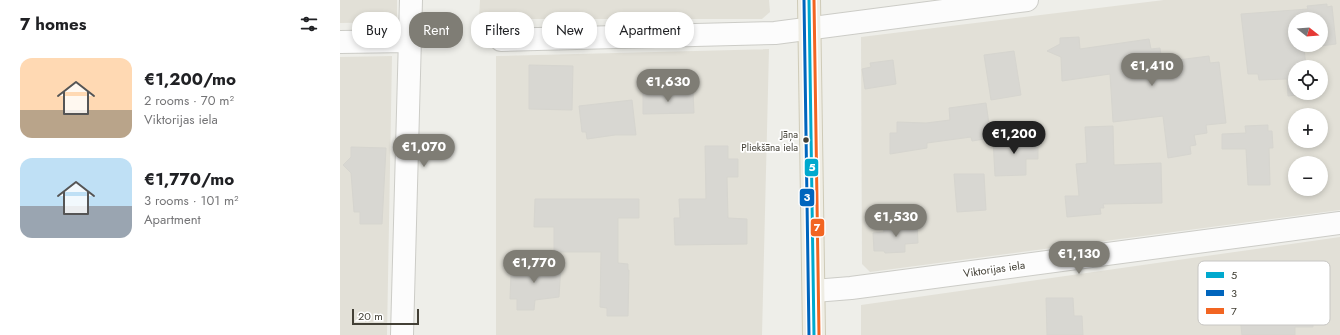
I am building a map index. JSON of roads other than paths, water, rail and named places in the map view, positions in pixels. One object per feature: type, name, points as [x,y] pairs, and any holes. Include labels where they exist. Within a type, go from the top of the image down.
[{"type":"main road","points":[[809,0],[814,335]]},
{"type":"street","points":[[411,0],[411,12]]},
{"type":"street","points":[[534,39],[775,33],[1027,0]]},
{"type":"street","points":[[340,42],[409,41]]},
{"type":"street","points":[[402,335],[410,48]]},
{"type":"street","name":"Viktorijas iela","points":[[814,291],[858,287],[1340,223]]},
{"type":"place","name":"Jāņa Pliekšāna iela","points":[[806,140]]}]
